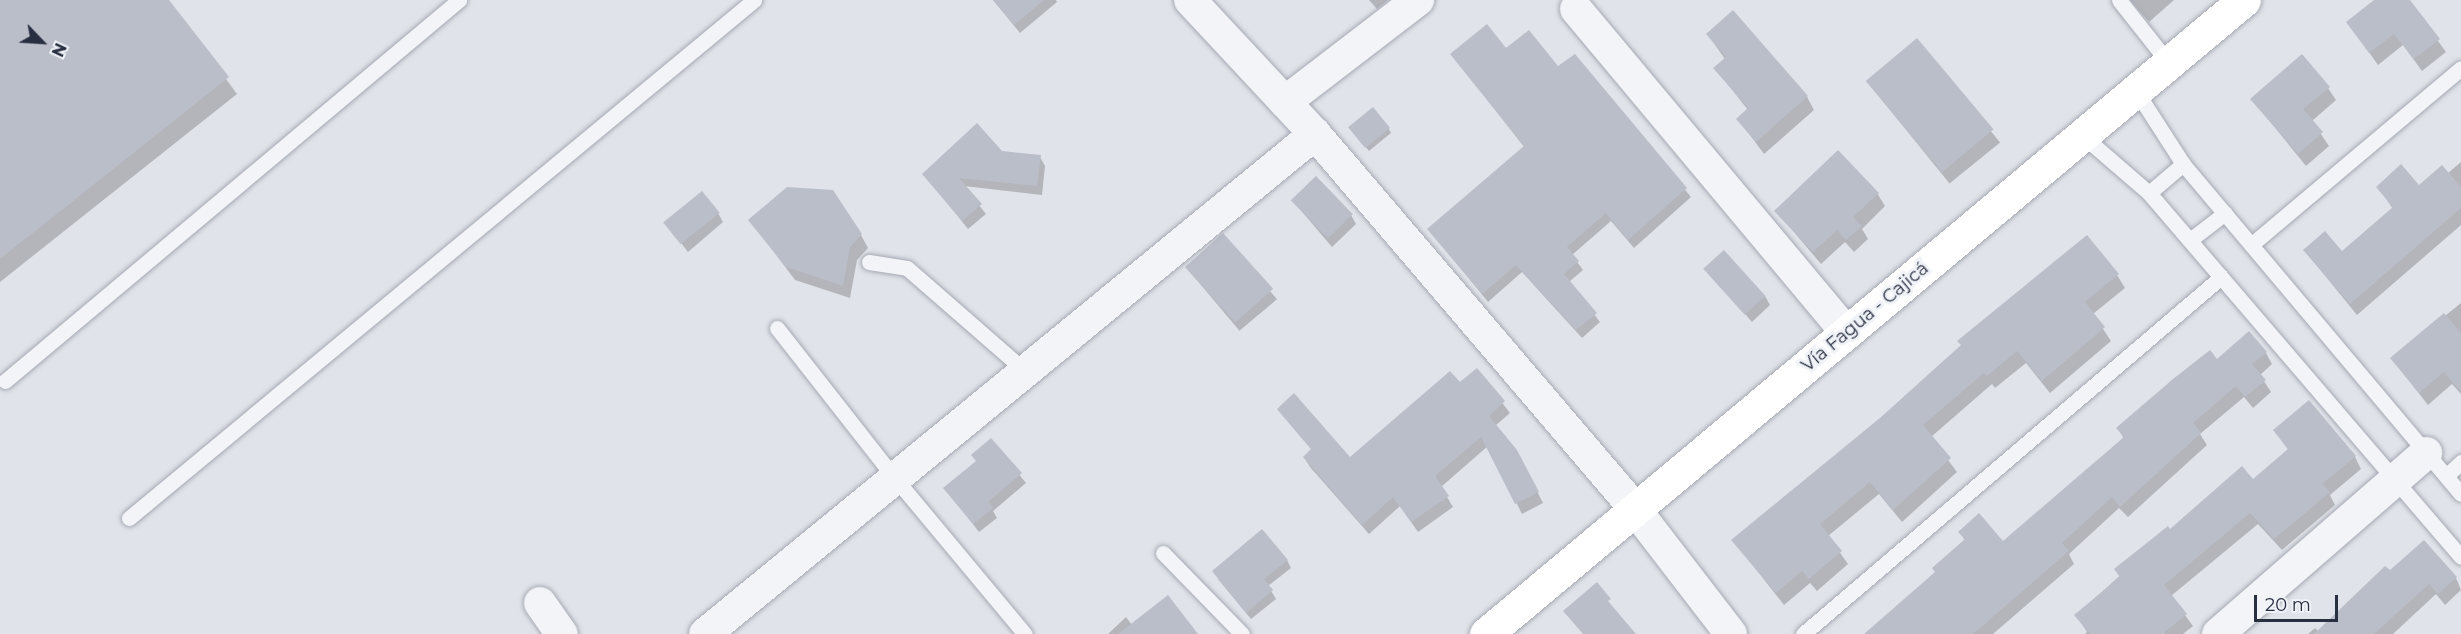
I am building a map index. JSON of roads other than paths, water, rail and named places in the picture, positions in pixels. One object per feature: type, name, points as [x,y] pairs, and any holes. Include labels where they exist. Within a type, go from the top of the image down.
[{"type":"street","points":[[1190,0],[1315,134],[1634,508],[1731,634]]},
{"type":"street","points":[[1285,102],[1418,0]]},
{"type":"street","name":"Vía Fagua - Cajicá","points":[[1486,634],[2244,0]]},
{"type":"street","points":[[1576,9],[1847,333]]},
{"type":"street","points":[[705,634],[1315,134]]},
{"type":"street","points":[[2218,634],[2395,480],[2436,464]]},
{"type":"street","points":[[540,603],[562,634]]},
{"type":"lane","points":[[6,381],[459,0]]},
{"type":"lane","points":[[129,518],[754,0]]},
{"type":"lane","points":[[2119,0],[2168,62]]},
{"type":"lane","points":[[2252,244],[2461,68]]},
{"type":"lane","points":[[2136,91],[2183,164],[2461,494]]},
{"type":"lane","points":[[2083,136],[2149,193],[2461,557]]},
{"type":"lane","points":[[2149,193],[2183,164]]},
{"type":"lane","points":[[2190,240],[2225,213]]},
{"type":"lane","points":[[868,261],[907,268],[1025,371]]},
{"type":"lane","points":[[1803,634],[2221,277]]},
{"type":"lane","points":[[777,328],[894,477],[1025,634]]},
{"type":"lane","points":[[2436,464],[2461,462]]},
{"type":"lane","points":[[1163,553],[1242,634]]}]
